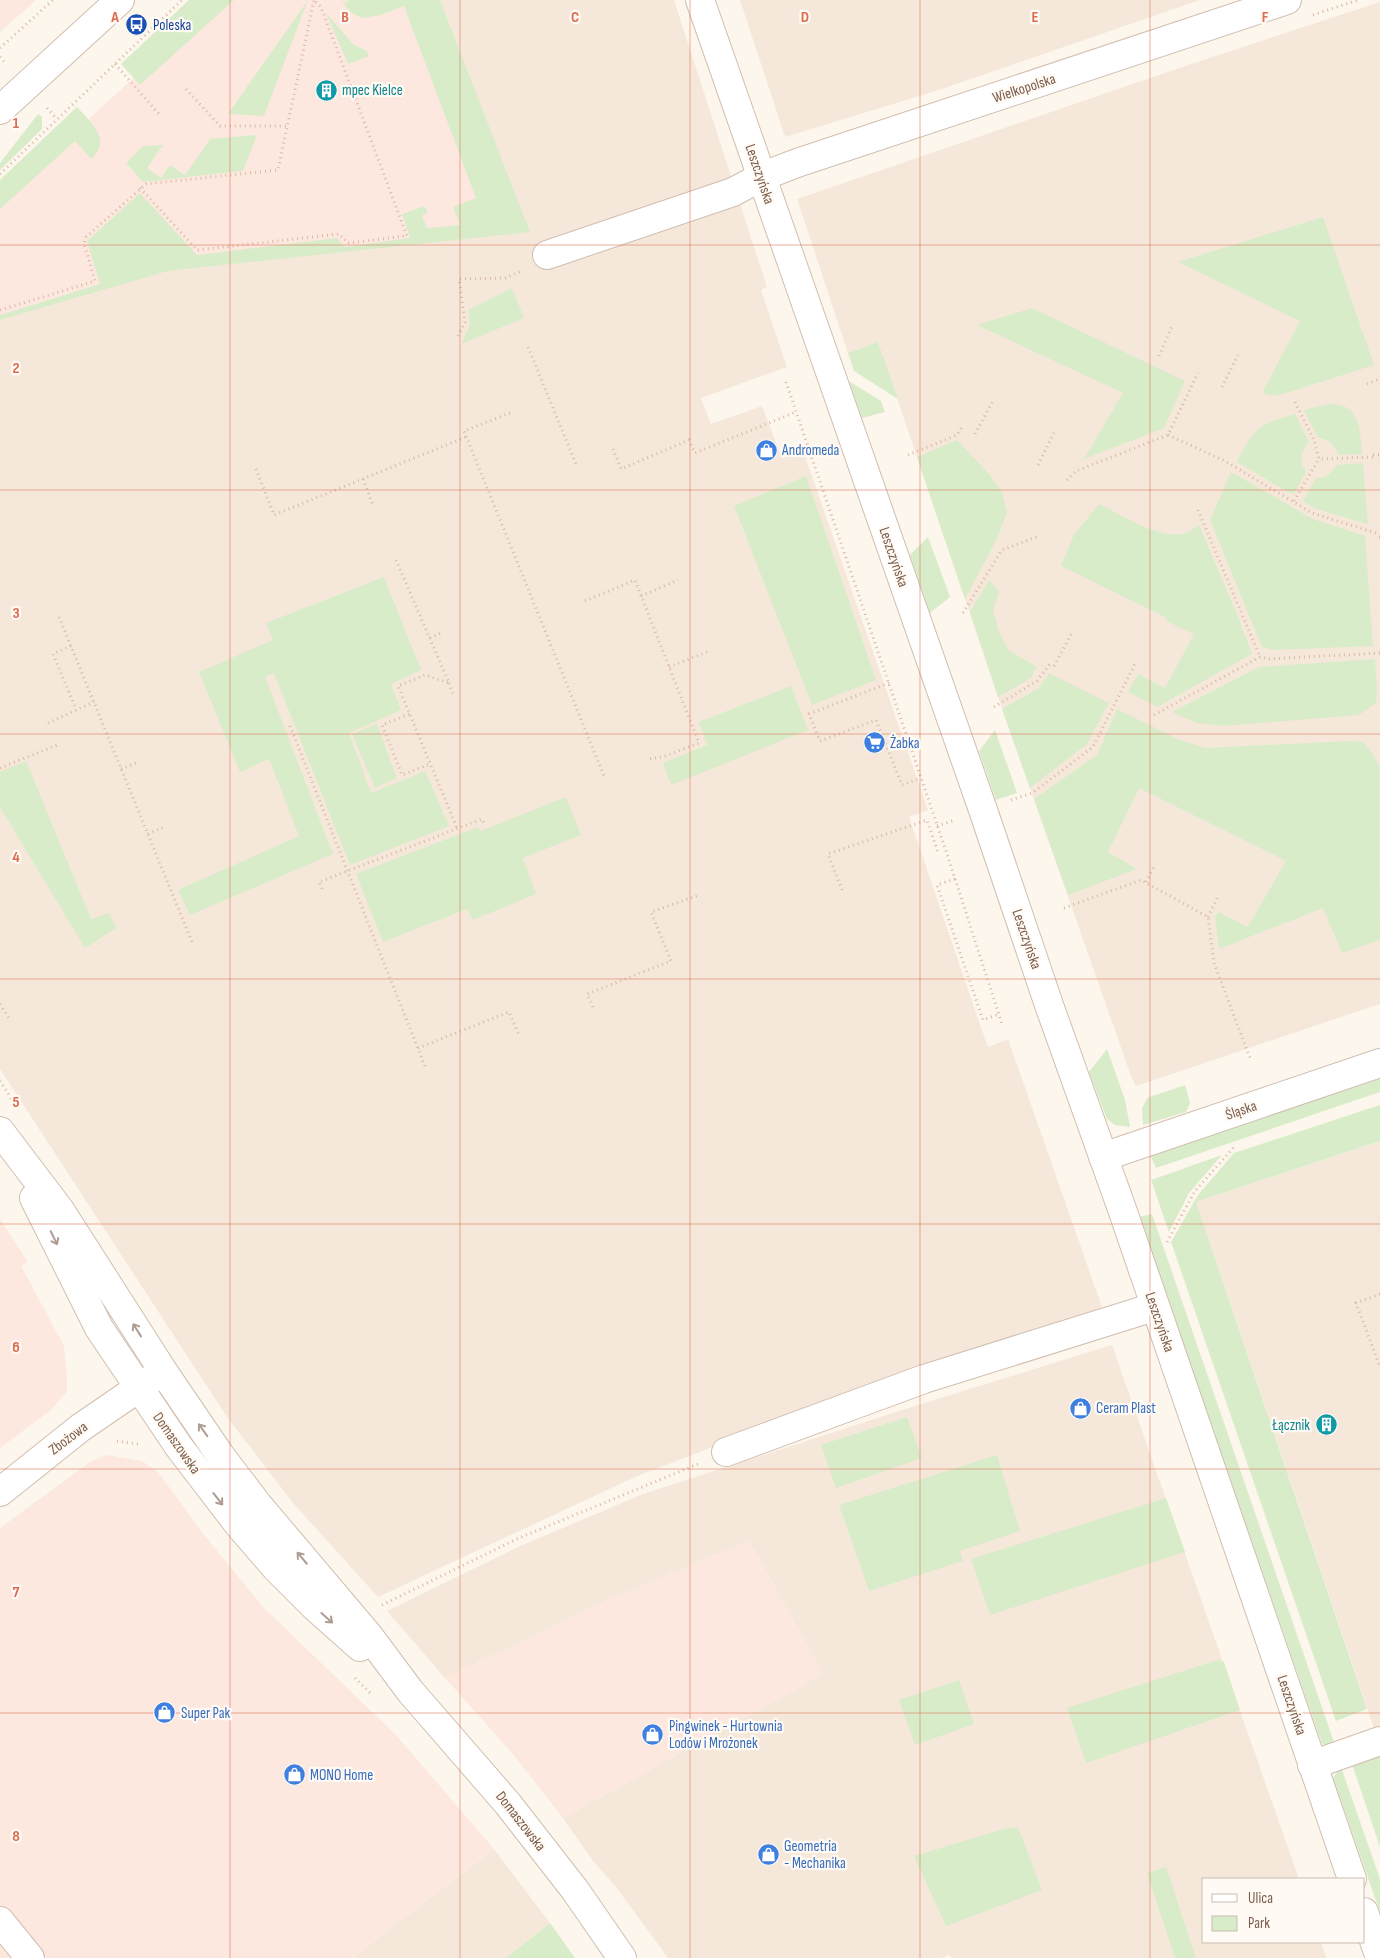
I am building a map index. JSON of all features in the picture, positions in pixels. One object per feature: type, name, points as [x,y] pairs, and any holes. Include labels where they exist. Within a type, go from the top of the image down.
[{"type":"street","points":[[0,110],[120,0]]},
{"type":"street","name":"Leszczyńska","points":[[700,0],[983,810],[1352,1878]]},
{"type":"street","name":"Wielkopolska","points":[[547,255],[733,192],[761,177],[1287,0]]},
{"type":"street","name":"Śląska","points":[[1103,1157],[1380,1063]]},
{"type":"street","name":"Domaszowska","points":[[5,1139],[60,1210],[163,1371],[216,1448],[259,1506],[369,1636],[410,1691]]},
{"type":"street","name":"Domaszowska","points":[[5,1139],[99,1328],[190,1462],[238,1524],[276,1568],[315,1607],[410,1691],[452,1736],[508,1804],[574,1890],[622,1958]]},
{"type":"street","points":[[726,1452],[924,1380],[1154,1307]]},
{"type":"street","name":"Zbożowa","points":[[0,1492],[80,1428],[163,1371]]},
{"type":"street","points":[[1312,1765],[1380,1740]]},
{"type":"street","points":[[1365,1915],[1380,1958]]},
{"type":"street","points":[[0,1921],[30,1958]]},
{"type":"path","points":[[0,48],[53,0]]},
{"type":"path","points":[[0,174],[182,0]]},
{"type":"path","points":[[0,310],[95,281],[84,244],[86,238],[146,184],[278,170],[314,0]]},
{"type":"path","points":[[140,188],[197,250],[339,234],[348,243],[407,236],[320,8],[314,0]]},
{"type":"path","points":[[114,64],[159,114]]},
{"type":"path","points":[[186,89],[220,126],[287,126]]},
{"type":"path","points":[[45,106],[57,119]]},
{"type":"path","points":[[458,336],[466,322],[459,278],[504,278],[541,262],[547,255]]},
{"type":"path","points":[[1159,356],[1173,324]]},
{"type":"path","points":[[528,347],[576,464]]},
{"type":"path","points":[[1222,387],[1238,355]]},
{"type":"path","points":[[1067,480],[1076,471],[1168,435],[1198,374]]},
{"type":"path","points":[[1367,384],[1380,379]]},
{"type":"path","points":[[786,382],[955,879],[1002,1024]]},
{"type":"path","points":[[975,434],[994,399]]},
{"type":"path","points":[[1294,502],[1320,459],[1314,440],[1295,402]]},
{"type":"path","points":[[613,449],[621,469],[690,440],[696,455],[796,412]]},
{"type":"path","points":[[510,413],[464,431],[604,776]]},
{"type":"path","points":[[908,455],[957,434],[962,427]]},
{"type":"path","points":[[1038,465],[1056,429]]},
{"type":"path","points":[[1168,435],[1225,460],[1312,514],[1379,536]]},
{"type":"path","points":[[256,469],[274,515],[466,438]]},
{"type":"path","points":[[1320,459],[1380,455]]},
{"type":"path","points":[[362,479],[373,505]]},
{"type":"path","points":[[1198,510],[1260,656]]},
{"type":"path","points":[[963,614],[1002,550],[1039,536]]},
{"type":"path","points":[[396,560],[453,694]]},
{"type":"path","points":[[585,600],[635,580],[699,743],[663,757],[647,759]]},
{"type":"path","points":[[641,596],[678,580]]},
{"type":"path","points":[[59,617],[192,942]]},
{"type":"path","points":[[994,707],[1037,681],[1052,665],[1073,631]]},
{"type":"path","points":[[430,638],[441,633]]},
{"type":"path","points":[[71,646],[53,654],[76,709]]},
{"type":"path","points":[[669,667],[707,652]]},
{"type":"path","points":[[1154,715],[1260,656],[1269,659],[1380,653]]},
{"type":"path","points":[[937,826],[1032,793],[1093,747],[1136,662]]},
{"type":"path","points":[[449,683],[425,675],[398,686],[457,828]]},
{"type":"path","points":[[889,683],[809,714],[820,741],[876,720],[902,786],[921,778]]},
{"type":"path","points":[[48,723],[94,702]]},
{"type":"path","points":[[409,714],[382,725],[402,775],[430,764]]},
{"type":"path","points":[[290,726],[426,1069]]},
{"type":"path","points":[[0,768],[57,745]]},
{"type":"path","points":[[121,769],[139,762]]},
{"type":"path","points":[[322,888],[319,882],[457,828],[482,819],[485,825]]},
{"type":"path","points":[[842,890],[828,854],[927,820],[938,853]]},
{"type":"path","points":[[148,834],[164,827]]},
{"type":"path","points":[[1146,882],[1155,864]]},
{"type":"path","points":[[955,879],[937,885],[983,1020],[999,1014]]},
{"type":"path","points":[[1064,908],[1141,880],[1208,917]]},
{"type":"path","points":[[592,1007],[587,994],[670,961],[651,912],[699,895]]},
{"type":"path","points":[[1218,896],[1208,917],[1214,963],[1250,1058]]},
{"type":"path","points":[[0,1004],[10,1020]]},
{"type":"path","points":[[418,1048],[510,1012],[519,1034]]},
{"type":"path","points":[[1167,1243],[1195,1191],[1234,1147]]},
{"type":"path","points":[[1380,1294],[1356,1303],[1380,1367]]},
{"type":"path","points":[[114,1442],[137,1443],[144,1446]]},
{"type":"path","points":[[375,1608],[519,1538],[628,1491],[726,1452]]},
{"type":"path","points":[[353,1676],[372,1695]]},
{"type":"shaded area","points":[[0,0],[36,0],[0,32]]},
{"type":"shaded area","points":[[219,0],[340,0],[344,5],[349,0],[440,0],[530,232],[168,271],[0,320],[0,200]]},
{"type":"shaded area","points":[[220,0],[674,0],[767,287],[761,290],[787,367],[701,398],[711,424],[762,406],[782,458],[803,450],[928,810],[909,817],[983,1033],[988,1047],[1008,1039],[1103,1310],[715,1446],[635,1477],[378,1597],[293,1503],[227,1417],[0,1069],[0,200]]},
{"type":"shaded area","points":[[740,0],[1200,0],[939,90],[785,137]]},
{"type":"shaded area","points":[[1380,2],[1380,1004],[1136,1086],[1007,723],[878,342],[848,353],[797,199],[1185,66]]},
{"type":"shaded area","points":[[1380,1141],[1380,1746],[1196,1202]]},
{"type":"shaded area","points":[[0,1219],[28,1262],[21,1266],[64,1346],[67,1391],[51,1410],[0,1448]]},
{"type":"shaded area","points":[[1112,1345],[1299,1878],[1202,1878],[1202,1943],[1321,1943],[1326,1958],[951,1958],[949,1955],[943,1958],[668,1958],[616,1887],[593,1861],[563,1818],[823,1674],[749,1541],[606,1601],[445,1678],[387,1611],[518,1547],[643,1494],[902,1410]]},
{"type":"shaded area","points":[[106,1455],[142,1461],[158,1472],[205,1536],[263,1607],[395,1734],[494,1849],[352,1958],[0,1958],[0,1528],[90,1462]]},
{"type":"shaded area","points":[[749,1541],[823,1674],[563,1818],[512,1753],[445,1678],[606,1601]]},
{"type":"shaded area","points":[[494,1849],[550,1923],[506,1958],[352,1958]]},
{"type":"green space","points":[[189,0],[234,0],[140,85],[121,64]]},
{"type":"green space","points":[[308,0],[264,116],[228,114]]},
{"type":"green space","points":[[349,0],[440,0],[530,232],[168,271],[0,320],[0,315],[100,284],[87,241],[140,193],[197,255],[337,238],[345,247],[410,238],[402,214],[424,206],[428,212],[422,216],[427,228],[460,225],[453,207],[476,198],[404,6],[381,15],[363,18],[352,13],[344,5]]},
{"type":"green space","points":[[326,13],[354,45],[367,51],[369,56],[348,64]]},
{"type":"green space","points":[[77,107],[98,132],[100,145],[97,152],[91,159],[75,141],[0,209],[0,180]]},
{"type":"green space","points":[[38,114],[42,117],[42,129],[0,170],[0,163]]},
{"type":"green space","points":[[257,135],[243,171],[143,182],[126,163],[143,146],[163,145],[147,168],[161,178],[170,165],[185,175],[210,139]]},
{"type":"green space","points":[[1323,217],[1374,365],[1277,396],[1262,393],[1300,321],[1178,262]]},
{"type":"green space","points":[[512,288],[524,318],[462,344],[470,324],[468,310]]},
{"type":"green space","points":[[1032,308],[1185,381],[1164,428],[1084,459],[1123,393],[977,325]]},
{"type":"green space","points":[[878,342],[898,399],[854,371],[848,353]]},
{"type":"green space","points":[[849,381],[881,401],[885,412],[862,418]]},
{"type":"green space","points":[[1328,404],[1339,405],[1353,413],[1359,427],[1362,454],[1339,455],[1331,444],[1326,440],[1318,438],[1304,410]]},
{"type":"green space","points":[[1295,414],[1309,442],[1302,457],[1302,464],[1306,472],[1294,494],[1237,462],[1258,429],[1273,421]]},
{"type":"green space","points":[[957,440],[989,474],[1002,492],[1007,512],[998,537],[965,599],[917,457]]},
{"type":"green space","points":[[1363,463],[1368,524],[1316,509],[1303,501],[1316,478],[1328,474],[1337,465]]},
{"type":"green space","points":[[1231,472],[1313,519],[1365,536],[1373,646],[1274,650],[1262,647],[1210,520]]},
{"type":"green space","points":[[806,476],[876,680],[812,705],[734,506]]},
{"type":"green space","points":[[1099,504],[1139,525],[1161,533],[1182,534],[1189,532],[1199,525],[1252,654],[1157,707],[1128,692],[1138,674],[1165,688],[1194,634],[1166,621],[1167,618],[1061,566],[1074,535]]},
{"type":"green space","points":[[928,537],[950,597],[930,613],[910,555]]},
{"type":"green space","points":[[384,577],[421,670],[391,684],[401,710],[349,733],[371,793],[425,771],[449,826],[350,865],[274,673],[265,677],[333,854],[190,915],[178,890],[299,836],[269,759],[240,772],[199,672],[273,640],[266,623]]},
{"type":"green space","points":[[989,580],[999,592],[993,610],[999,632],[1008,650],[1037,667],[1031,678],[998,697],[970,612]]},
{"type":"green space","points":[[1375,659],[1376,703],[1359,715],[1223,726],[1197,723],[1172,712],[1259,667]]},
{"type":"green space","points":[[1049,673],[1109,703],[1087,744],[1030,788],[1002,709],[1039,688]]},
{"type":"green space","points":[[791,686],[808,730],[671,785],[663,763],[707,745],[699,722]]},
{"type":"green space","points":[[1117,709],[1178,739],[1205,748],[1363,742],[1379,765],[1380,940],[1342,953],[1323,908],[1219,949],[1215,917],[1218,912],[1248,927],[1286,861],[1139,788],[1108,852],[1137,869],[1068,895],[1034,799],[1097,755]]},
{"type":"green space","points":[[377,724],[397,778],[375,788],[352,734]]},
{"type":"green space","points":[[995,730],[1017,793],[996,800],[979,751]]},
{"type":"green space","points":[[26,761],[91,919],[109,913],[116,928],[85,948],[0,807],[0,772]]},
{"type":"green space","points":[[566,797],[581,835],[523,858],[536,894],[473,920],[467,909],[383,942],[356,874],[478,827],[481,831]]},
{"type":"green space","points":[[1107,1049],[1125,1100],[1130,1127],[1115,1125],[1107,1119],[1089,1072]]},
{"type":"green space","points":[[1380,1077],[1380,1092],[1156,1168],[1150,1155]]},
{"type":"green space","points":[[1185,1085],[1190,1103],[1186,1112],[1143,1125],[1142,1109],[1147,1098]]},
{"type":"green space","points":[[1380,1105],[1380,1141],[1196,1202],[1367,1709],[1336,1721],[1171,1242],[1198,1195],[1234,1153]]},
{"type":"green space","points":[[1222,1155],[1189,1193],[1169,1232],[1151,1180]]},
{"type":"green space","points":[[1152,1214],[1336,1748],[1322,1744],[1139,1217]]},
{"type":"green space","points":[[907,1417],[922,1458],[836,1488],[821,1445]]},
{"type":"green space","points":[[997,1455],[1020,1531],[960,1551],[963,1561],[869,1591],[839,1505]]},
{"type":"green space","points":[[1166,1498],[1185,1552],[990,1615],[971,1559]]},
{"type":"green space","points":[[1218,1660],[1224,1662],[1240,1710],[1086,1763],[1067,1708]]},
{"type":"green space","points":[[959,1680],[974,1724],[915,1745],[899,1700]]},
{"type":"green space","points":[[1380,1750],[1380,1847],[1351,1761]]},
{"type":"green space","points":[[1341,1767],[1380,1879],[1380,1912],[1333,1778]]},
{"type":"green space","points":[[1018,1827],[1042,1890],[946,1926],[914,1856],[1004,1829]]},
{"type":"green space","points":[[1166,1867],[1196,1958],[1175,1958],[1147,1873]]},
{"type":"green space","points":[[550,1923],[575,1958],[506,1958]]},
{"type":"place","name":"Poleska","points":[[137,25]]},
{"type":"place","name":"mpec Kielce","points":[[326,90]]},
{"type":"place","name":"Andromeda","points":[[766,450]]},
{"type":"place","name":"Żabka","points":[[874,743]]},
{"type":"place","name":"Ceram Plast","points":[[1080,1408]]},
{"type":"place","name":"Łącznik","points":[[1326,1425]]},
{"type":"place","name":"Super Pak","points":[[165,1713]]},
{"type":"place","name":"Pingwinek - Hurtownia Lodów i Mrożonek","points":[[653,1735]]},
{"type":"place","name":"MONO Home","points":[[294,1775]]},
{"type":"place","name":"Geometria - Mechanika","points":[[768,1855]]}]
